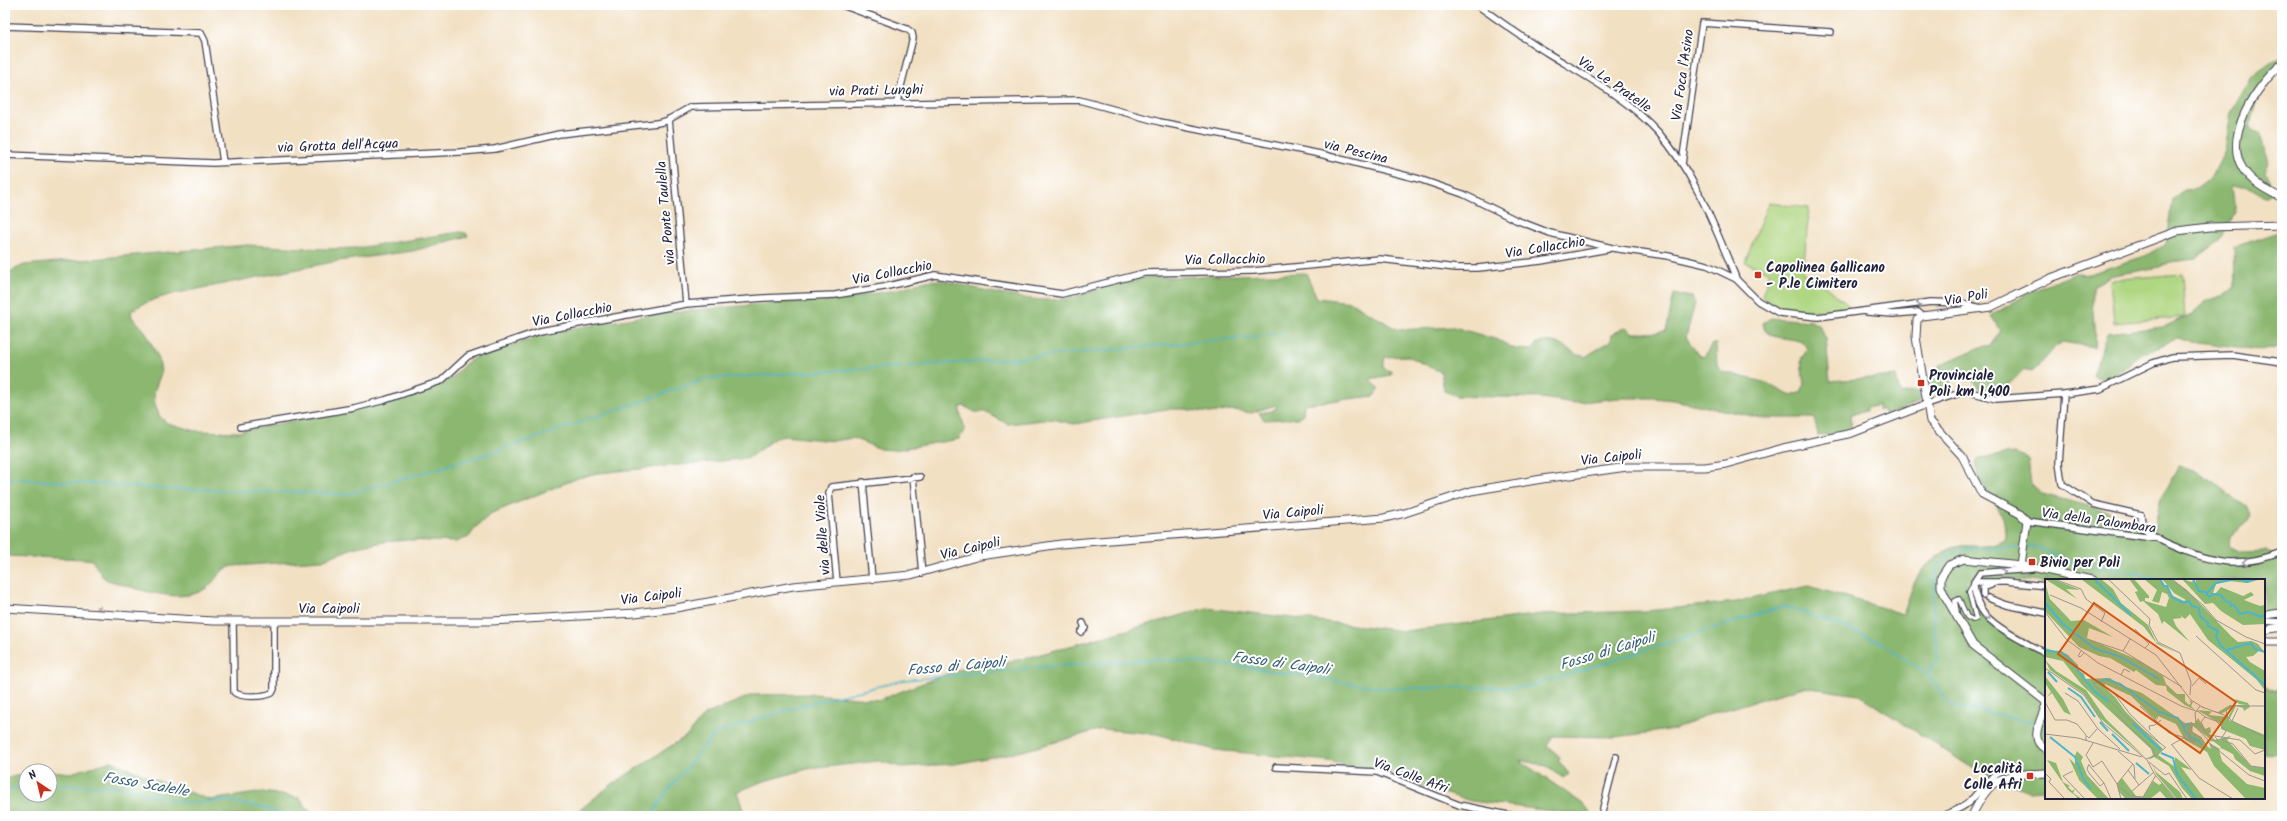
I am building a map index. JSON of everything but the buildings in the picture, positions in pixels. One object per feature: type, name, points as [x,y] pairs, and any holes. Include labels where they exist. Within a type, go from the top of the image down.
[{"type":"street","points":[[842,5],[907,28],[912,33],[913,38],[897,102]]},
{"type":"street","name":"Via Le Pratelle","points":[[1476,5],[1528,41],[1611,92],[1639,113],[1664,138],[1682,164],[1711,218],[1736,279]]},
{"type":"street","name":"Via Foca l'Asino","points":[[1682,164],[1702,22],[1831,32]]},
{"type":"street","points":[[5,26],[201,33],[205,41],[223,162]]},
{"type":"street","points":[[2282,64],[2263,83],[2250,102],[2243,121],[2237,146],[2240,162],[2247,174],[2265,189],[2282,198]]},
{"type":"street","name":"via Prati Lunghi","points":[[669,119],[683,109],[691,107],[1066,99],[1086,101]]},
{"type":"street","name":"via Pescina","points":[[1086,101],[1160,122],[1320,154],[1429,182],[1463,194],[1529,226],[1612,248]]},
{"type":"street","name":"via Grotta dell'Acqua","points":[[5,155],[223,162],[475,151],[556,135],[649,124],[669,119]]},
{"type":"street","name":"via Ponte Taulella","points":[[669,119],[686,304]]},
{"type":"street","name":"Via Poli","points":[[1922,316],[1985,309],[2051,278],[2173,232],[2205,227],[2282,225]]},
{"type":"street","points":[[1612,248],[1668,256],[1704,264],[1736,279],[1761,303],[1780,313],[1815,317],[1931,302],[1965,304],[1985,309]]},
{"type":"street","name":"Via Collacchio","points":[[241,427],[354,408],[392,398],[443,380],[468,356],[544,330],[686,304],[835,295],[884,287],[931,275],[944,275],[1060,294],[1140,273],[1253,271],[1380,259],[1456,268],[1481,268],[1541,261],[1612,248]]},
{"type":"street","points":[[1861,312],[1893,314],[1918,312],[1922,316],[1916,322],[1915,332],[1928,416],[1932,424],[1962,456],[1981,492],[2020,514],[2027,524],[2021,565]]},
{"type":"street","points":[[1927,404],[1966,391],[1996,399],[2064,394],[2100,389],[2158,361],[2172,357],[2232,355],[2282,362]]},
{"type":"street","points":[[2064,394],[2059,463],[2062,484],[2093,504],[2141,515],[2143,529],[2164,542]]},
{"type":"street","name":"Via Caipoli","points":[[5,608],[233,621],[497,621],[640,612],[684,606],[780,588],[922,573],[980,556],[1062,544],[1384,518],[1405,513],[1471,491],[1619,468],[1721,465],[1783,448],[1846,435],[1927,404]]},
{"type":"street","points":[[872,579],[863,482],[920,476]]},
{"type":"street","points":[[913,477],[922,573]]},
{"type":"street","name":"via delle Viole","points":[[837,582],[829,493],[831,487],[863,482]]},
{"type":"street","name":"Via della Palombara","points":[[2027,524],[2092,532],[2144,536],[2164,542],[2204,558],[2231,562],[2256,561],[2282,552]]},
{"type":"street","points":[[2045,748],[2037,742],[2036,734],[2045,700],[1978,651],[1969,640],[1944,596],[1940,583],[1943,571],[1948,565],[1964,559],[2021,565],[2088,579]]},
{"type":"street","points":[[1957,619],[1955,601],[1959,599],[1966,617],[1973,620],[1976,619],[1976,612],[1969,592],[1976,576],[1981,573],[2038,568]]},
{"type":"street","points":[[1974,582],[2006,582],[2045,586]]},
{"type":"street","points":[[1974,582],[1977,602],[1994,625],[2045,652]]},
{"type":"street","points":[[2006,582],[2002,585],[1986,585],[1982,590],[1986,597],[2007,605],[2045,613]]},
{"type":"street","points":[[2265,615],[2282,613]]},
{"type":"street","points":[[233,621],[234,692],[239,695],[268,695],[272,693],[274,689],[274,621]]},
{"type":"street","points":[[2265,621],[2282,622]]},
{"type":"street","points":[[1081,632],[1085,628],[1083,623]]},
{"type":"street","points":[[2265,630],[2282,627]]},
{"type":"street","points":[[2266,641],[2282,642]]},
{"type":"street","points":[[1601,816],[1616,758]]},
{"type":"street","name":"Via Colle Afri","points":[[1276,767],[1374,772],[1418,787],[1459,805],[1513,816]]},
{"type":"street","points":[[1943,816],[1969,803],[1995,775],[2010,770],[2020,773],[2045,773]]},
{"type":"street","points":[[1972,816],[1981,799],[1991,787],[2002,779],[2020,773]]},
{"type":"green space","points":[[2282,55],[2282,69],[2264,89],[2260,96],[2253,112],[2250,130],[2260,135],[2269,162],[2265,172],[2271,184],[2272,193],[2264,197],[2246,186],[2232,186],[2235,212],[2232,219],[2221,239],[2196,259],[2170,262],[2159,267],[2110,276],[2092,287],[2094,347],[2062,342],[2032,372],[2024,369],[2010,383],[1995,391],[1982,392],[1969,376],[1957,376],[1941,393],[1932,392],[1931,380],[1938,366],[1980,347],[1992,345],[2001,330],[1991,316],[2030,292],[2076,273],[2089,274],[2145,256],[2166,244],[2172,199],[2184,190],[2196,189],[2211,178],[2225,151],[2231,113],[2251,77]]},
{"type":"green space","points":[[1768,203],[1809,208],[1803,273],[1826,286],[1848,305],[1845,311],[1813,311],[1789,308],[1769,301],[1762,295],[1770,273],[1745,262]]},
{"type":"green space","points":[[460,232],[466,233],[468,236],[413,251],[338,261],[178,293],[154,300],[131,311],[132,317],[145,331],[159,359],[161,373],[154,392],[155,405],[160,417],[167,423],[196,431],[238,432],[406,398],[451,379],[465,364],[476,357],[548,333],[662,313],[775,303],[836,300],[895,290],[926,281],[940,280],[1019,297],[1051,300],[1066,299],[1137,278],[1306,273],[1317,298],[1351,302],[1398,330],[1454,327],[1498,340],[1515,349],[1532,350],[1537,343],[1552,342],[1565,347],[1575,354],[1585,357],[1611,341],[1612,334],[1627,327],[1633,333],[1654,333],[1666,331],[1674,294],[1692,297],[1695,303],[1686,337],[1698,355],[1704,357],[1712,344],[1716,344],[1717,366],[1723,372],[1767,383],[1789,395],[1800,393],[1804,386],[1801,360],[1807,349],[1804,344],[1798,341],[1770,335],[1763,323],[1771,318],[1811,321],[1818,325],[1826,339],[1830,381],[1896,376],[1900,394],[1918,391],[1920,402],[1885,416],[1883,410],[1878,410],[1878,405],[1866,408],[1866,412],[1850,414],[1852,430],[1818,436],[1814,418],[1762,418],[1673,400],[1655,398],[1618,398],[1573,403],[1542,398],[1457,396],[1444,391],[1441,372],[1407,356],[1385,357],[1383,368],[1392,372],[1391,375],[1370,379],[1379,389],[1374,396],[1304,404],[1303,415],[1298,418],[1264,420],[1259,413],[1272,411],[1277,407],[1276,405],[1251,413],[1234,410],[1209,413],[1184,409],[1167,409],[1074,424],[1052,419],[1008,424],[985,412],[975,412],[964,406],[960,407],[960,413],[965,429],[959,439],[894,450],[880,449],[853,438],[833,441],[785,436],[775,438],[750,457],[740,459],[598,473],[578,478],[492,513],[476,527],[469,537],[456,542],[407,540],[384,542],[356,547],[322,560],[233,566],[223,570],[208,587],[203,590],[193,594],[181,596],[155,593],[107,580],[102,576],[92,560],[5,556],[5,274],[24,265],[247,245],[326,249],[357,248]]},
{"type":"green space","points":[[2279,232],[2282,233],[2282,345],[2260,350],[2176,339],[2137,356],[2110,381],[2093,376],[2107,333],[2162,327],[2192,314],[2205,302],[2224,295],[2235,287],[2234,247]]},
{"type":"green space","points":[[2182,274],[2185,317],[2114,323],[2110,280]]},
{"type":"green space","points":[[2015,453],[2028,458],[2031,485],[2042,494],[2108,511],[2127,523],[2154,528],[2161,498],[2179,466],[2184,467],[2202,475],[2215,483],[2237,501],[2248,506],[2251,515],[2247,522],[2230,536],[2229,546],[2241,552],[2266,551],[2282,561],[2282,609],[2265,612],[2265,579],[2045,579],[2045,583],[2010,579],[1978,580],[1975,594],[1989,620],[2045,652],[2045,790],[2028,791],[1969,766],[1859,695],[1803,687],[1708,715],[1676,729],[1616,737],[1553,736],[1547,745],[1561,758],[1558,760],[1569,774],[1564,778],[1547,766],[1519,760],[1583,804],[1592,816],[1471,801],[1329,761],[1215,750],[1157,734],[1102,729],[1023,751],[955,764],[901,767],[879,761],[807,769],[761,782],[737,792],[745,816],[572,816],[611,785],[688,735],[704,715],[752,695],[813,694],[879,700],[957,670],[1023,659],[1207,608],[1405,631],[1542,614],[1646,611],[1736,602],[1809,586],[1903,614],[1920,573],[1941,554],[1956,547],[1991,545],[2005,540],[2005,526],[2003,518],[1982,484],[1977,469],[1977,460],[1994,455]]},
{"type":"green space","points":[[2265,686],[2272,690],[2282,692],[2282,754],[2265,753]]},
{"type":"green space","points":[[112,761],[163,783],[210,800],[263,792],[300,798],[313,816],[5,816],[5,779],[18,775],[18,803],[58,803],[58,772],[71,773]]},
{"type":"waterway","points":[[5,478],[170,489],[349,494],[491,453],[706,379],[1000,360],[1282,334]]},
{"type":"waterway","name":"Fosso di Caipoli","points":[[2027,547],[2039,548],[2074,562],[2141,574],[2158,579]]},
{"type":"waterway","name":"Fosso di Caipoli","points":[[651,816],[665,794],[715,733],[802,705],[905,680],[1043,667],[1153,659],[1231,665],[1383,688],[1528,687],[1784,606],[1847,628],[1882,643],[1928,675],[1937,659],[1933,608],[1934,580],[1938,566],[1949,556],[1967,549],[2021,548]]},
{"type":"waterway","name":"Fosso di Caipoli","points":[[1928,675],[1951,707],[1976,709],[2036,724]]},
{"type":"waterway","name":"Fosso di Caipoli","points":[[2040,725],[2045,726]]},
{"type":"waterway","name":"Fosso Scalelle","points":[[58,785],[116,786],[185,803],[225,801],[263,807],[284,816]]},
{"type":"waterway","name":"Fosso Scalelle","points":[[5,792],[18,788]]},
{"type":"tunnel","points":[[98,606],[100,619]]},
{"type":"place","name":"Capolinea Gallicano - P.le Cimitero","points":[[1758,275]]},
{"type":"place","name":"Provinciale Poli km 1,400","points":[[1921,383]]},
{"type":"place","name":"Bivio per Poli","points":[[2032,562]]},
{"type":"place","name":"Località Colle Afri","points":[[2030,776]]}]
